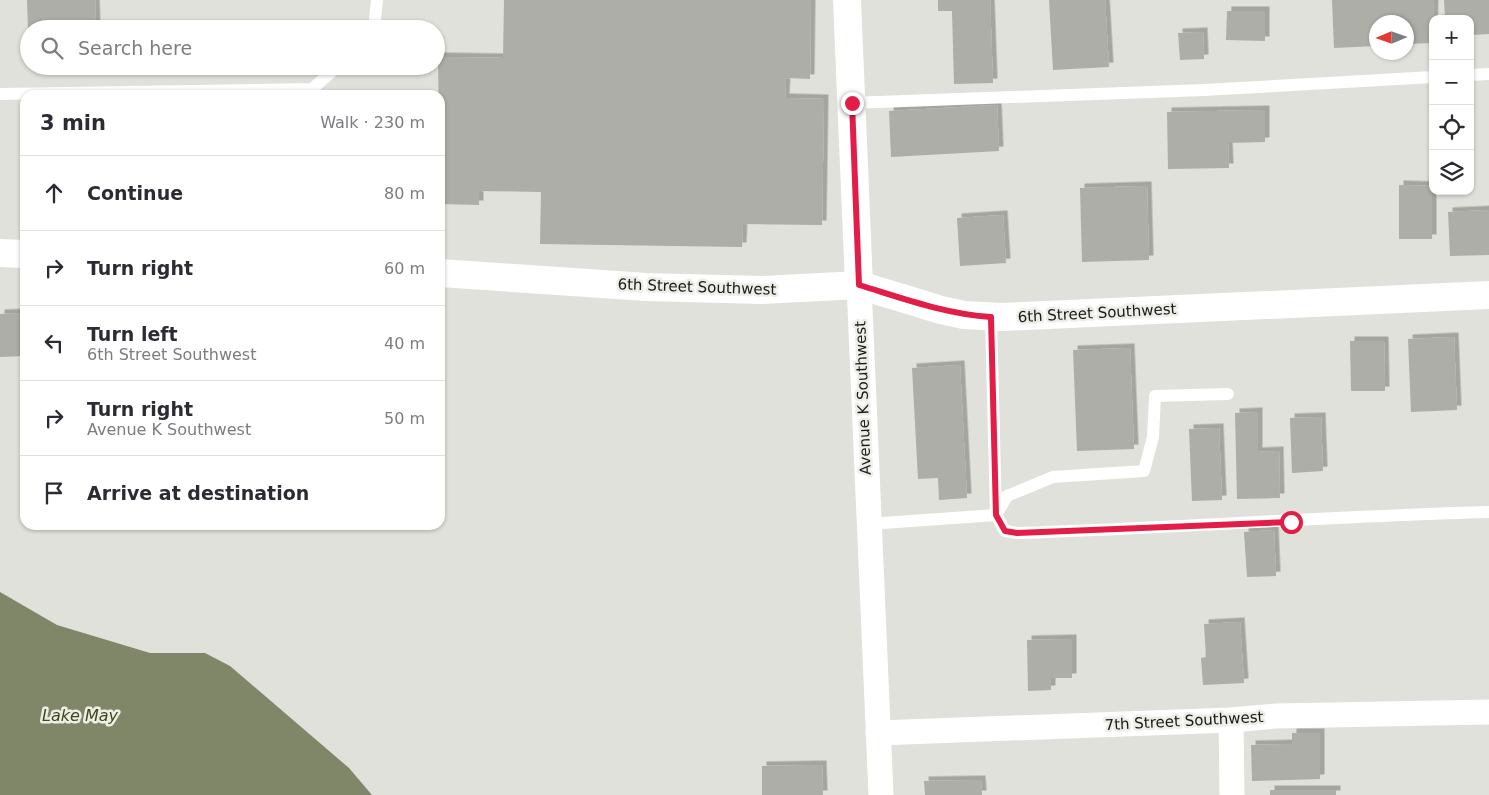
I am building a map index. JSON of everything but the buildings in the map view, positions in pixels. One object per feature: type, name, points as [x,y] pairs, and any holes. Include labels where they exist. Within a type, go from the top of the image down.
[{"type":"street","name":"Avenue K Southwest","points":[[847,0],[881,795]]},
{"type":"street","points":[[0,253],[20,254]]},
{"type":"street","name":"6th Street Southwest","points":[[445,273],[646,287],[752,290],[859,285],[941,310],[964,315],[991,317],[1489,296]]},
{"type":"street","name":"7th Street Southwest","points":[[878,733],[1231,720],[1276,716],[1489,712]]},
{"type":"street","points":[[1231,720],[1232,795]]},
{"type":"lane","points":[[375,20],[377,0]]},
{"type":"lane","points":[[1474,75],[1489,74]]},
{"type":"lane","points":[[314,90],[329,75]]},
{"type":"lane","points":[[852,103],[1204,90],[1429,77]]},
{"type":"lane","points":[[0,94],[20,94]]},
{"type":"lane","points":[[991,317],[996,515],[1005,531],[1017,533],[1161,528],[1249,522],[1291,522],[1337,517],[1489,512]]},
{"type":"lane","points":[[996,515],[1007,496],[1053,477],[1144,470],[1152,437],[1155,396],[1228,394]]},
{"type":"lane","points":[[869,524],[996,515]]},
{"type":"water","name":"Lake May","points":[[0,592],[57,625],[150,653],[205,653],[230,666],[349,768],[372,795],[0,795]]},
{"type":"route","points":[[852,103],[859,285],[941,310],[964,315],[991,317],[996,515],[1005,531],[1017,533],[1161,528],[1249,522],[1291,522]]}]
